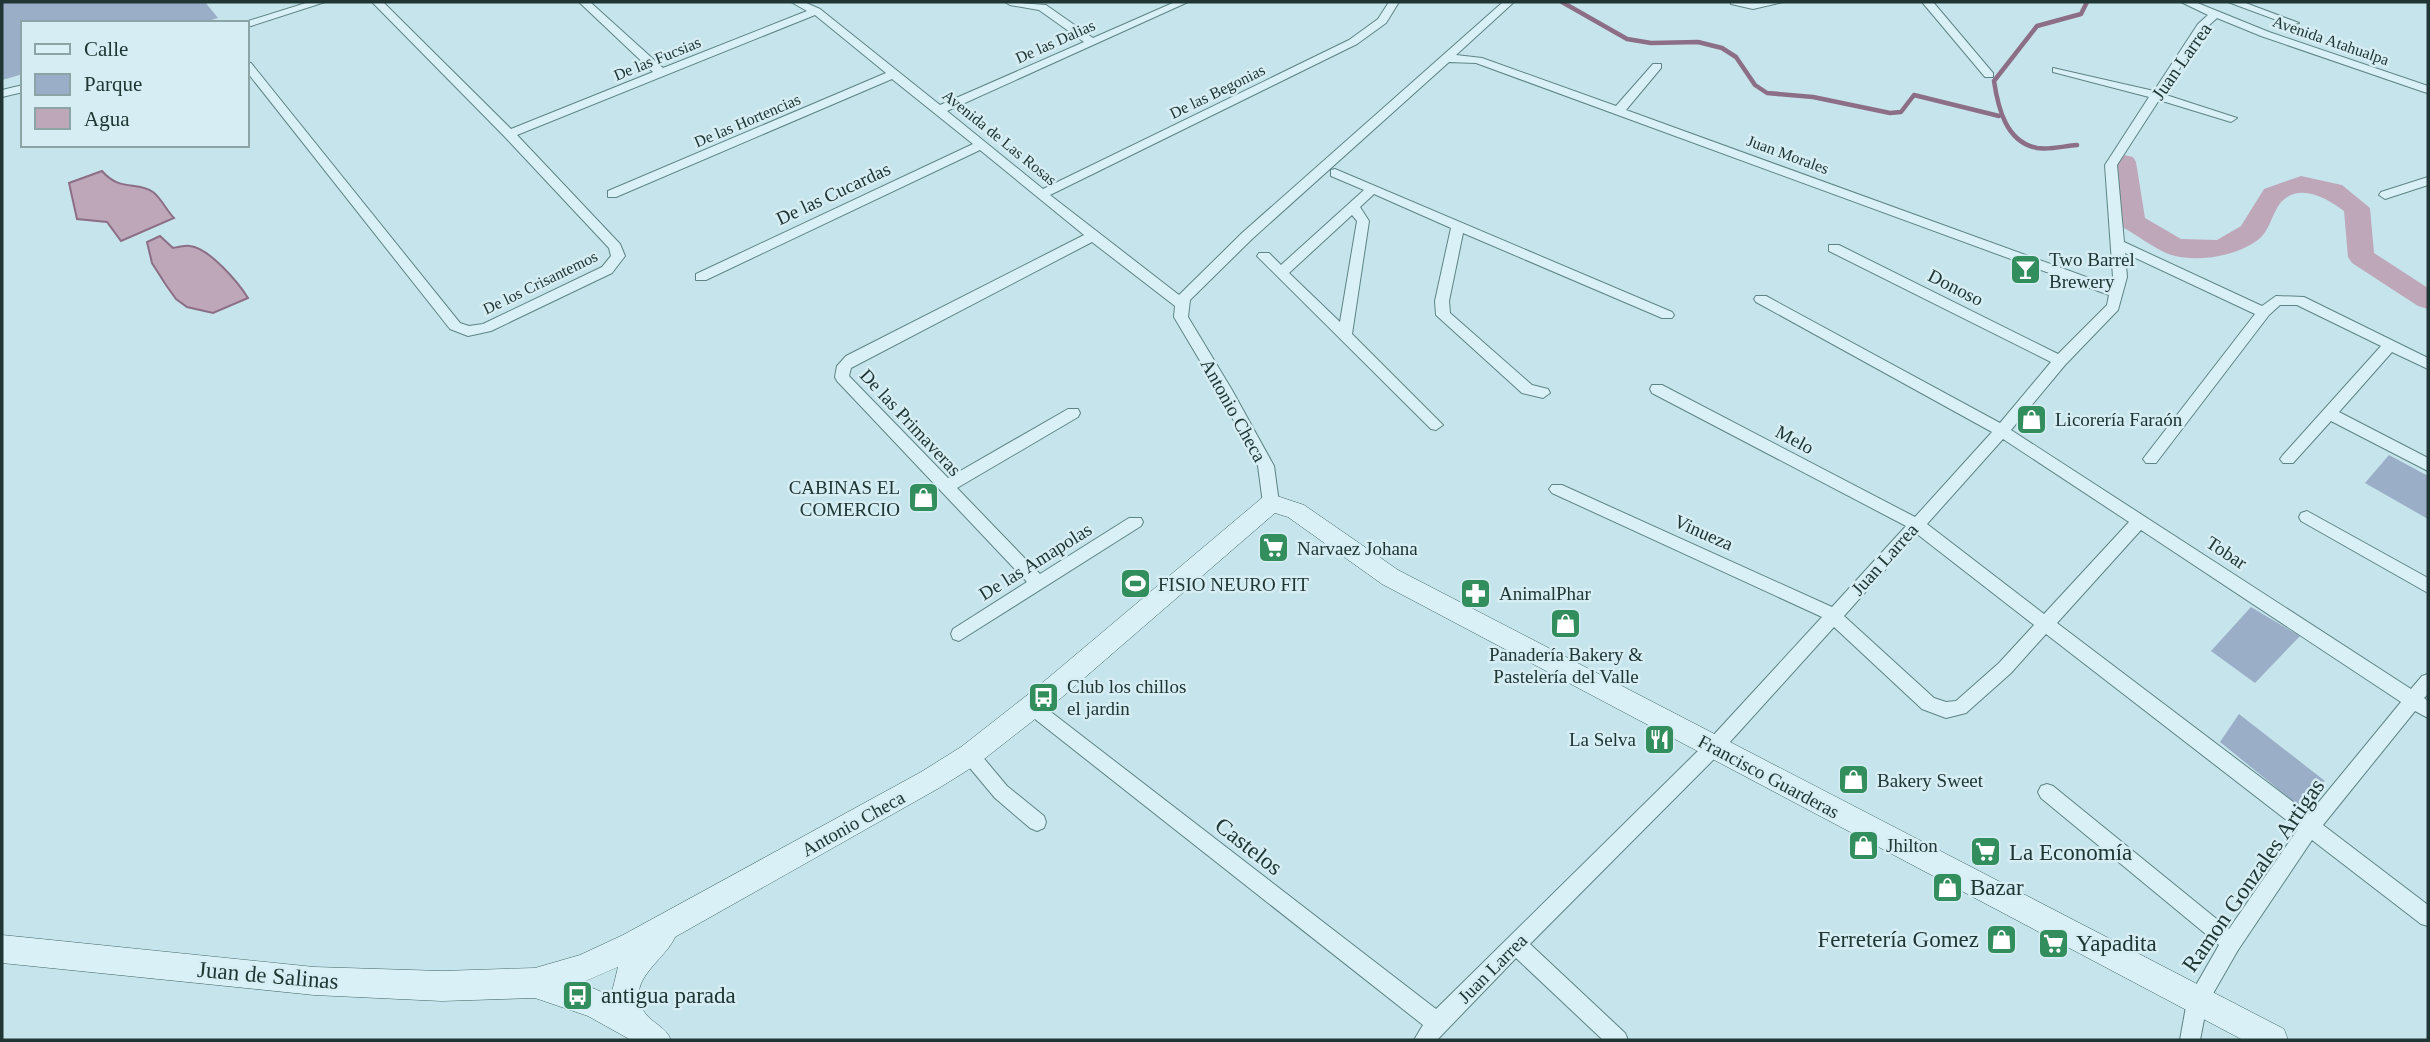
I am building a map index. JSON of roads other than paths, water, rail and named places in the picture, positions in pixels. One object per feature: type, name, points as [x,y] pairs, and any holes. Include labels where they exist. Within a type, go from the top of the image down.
[{"type":"street","points":[[248,24],[320,2]]},
{"type":"street","name":"De los Crisantemos","points":[[248,66],[461,329],[477,330],[495,324],[607,270],[618,256],[615,247],[509,134],[377,2]]},
{"type":"street","points":[[584,2],[660,73]]},
{"type":"street","name":"Avenida de Las Rosas","points":[[796,2],[816,12],[1093,236],[1181,303]]},
{"type":"street","points":[[1010,2],[1042,7],[1093,42]]},
{"type":"street","name":"De las Dalias","points":[[939,110],[1183,2]]},
{"type":"street","name":"De las Begonias","points":[[1042,194],[1353,42],[1382,21],[1394,2]]},
{"type":"street","points":[[1181,303],[1197,283],[1247,236],[1509,2]]},
{"type":"street","points":[[1735,2],[1753,6],[1778,2]]},
{"type":"street","points":[[1927,2],[1989,75]]},
{"type":"street","name":"Avenida Atahualpa","points":[[2186,2],[2210,13],[2428,90]]},
{"type":"street","name":"Juan Larrea","points":[[1424,1040],[1437,1023],[1714,747],[2002,431],[2060,361],[2113,307],[2120,277],[2111,165],[2218,2]]},
{"type":"street","points":[[2233,2],[2294,23]]},
{"type":"street","name":"De las Fucsias","points":[[509,134],[816,12]]},
{"type":"street","name":"Juan Morales","points":[[1445,58],[1478,60],[2116,293]]},
{"type":"street","points":[[1618,112],[1657,66]]},
{"type":"street","points":[[2057,70],[2156,95],[2231,118]]},
{"type":"street","name":"De las Hortencias","points":[[612,194],[894,74]]},
{"type":"street","points":[[2,94],[21,89]]},
{"type":"street","name":"De las Cucardas","points":[[701,276],[981,145]]},
{"type":"street","points":[[1335,173],[1667,316]]},
{"type":"street","points":[[2385,195],[2428,181]]},
{"type":"street","points":[[1281,272],[1372,189]]},
{"type":"street","points":[[1345,333],[1363,221],[1353,207]]},
{"type":"street","points":[[1458,226],[1442,301],[1443,315],[1527,389],[1543,393]]},
{"type":"street","name":"De las Primaveras","points":[[1039,584],[842,377],[844,366],[851,359],[1093,236]]},
{"type":"street","points":[[1247,236],[1261,253],[1436,425]]},
{"type":"street","points":[[2116,244],[2264,312]]},
{"type":"street","name":"Donoso","points":[[1834,248],[2060,361]]},
{"type":"street","points":[[1761,299],[2002,431]]},
{"type":"street","points":[[2151,459],[2264,312],[2276,301],[2299,300],[2428,364]]},
{"type":"street","name":"Antonio Checa","points":[[687,914],[930,780],[970,755],[1032,707],[1271,503],[1266,466],[1181,317],[1181,303]]},
{"type":"street","points":[[2288,459],[2390,345]]},
{"type":"street","name":"Melo","points":[[1657,388],[1915,524],[2428,917]]},
{"type":"street","points":[[945,487],[1073,414]]},
{"type":"street","points":[[2330,414],[2428,465]]},
{"type":"street","name":"Tobar","points":[[2002,431],[2421,705]]},
{"type":"street","name":"Vinueza","points":[[1558,489],[1832,615],[1928,705],[1946,710],[1961,708],[2005,668],[2141,520]]},
{"type":"street","name":"Francisco Guarderas","points":[[1271,503],[1296,511],[1390,577],[2273,1040]]},
{"type":"street","points":[[2307,517],[2428,586]]},
{"type":"street","name":"De las Amapolas","points":[[959,634],[1135,522]]},
{"type":"street","name":"Ramon Gonzales Artigas","points":[[2190,1040],[2197,1001],[2231,943],[2311,827],[2421,705],[2428,681]]},
{"type":"street","name":"Castelos","points":[[1032,707],[1437,1023]]},
{"type":"street","points":[[970,755],[1001,792],[1037,822]]},
{"type":"street","points":[[2047,792],[2231,943]]},
{"type":"street","points":[[645,1032],[623,996],[627,978],[657,941],[687,914]]},
{"type":"street","name":"Juan de Salinas","points":[[2,949],[314,981],[442,986],[535,983],[608,958],[687,914]]},
{"type":"street","points":[[1516,944],[1618,1040]]},
{"type":"street","name":"Juan de Salinas","points":[[535,983],[578,995],[645,1032]]},
{"type":"water","points":[[102,171],[115,182],[153,192],[174,218],[121,241],[107,222],[77,219],[69,183]]},
{"type":"water","points":[[160,236],[173,248],[190,246],[206,253],[230,275],[248,298],[213,313],[187,307],[176,299],[152,263],[147,242]]},
{"type":"waterway","points":[[1562,2],[1627,39],[1651,43],[1698,42],[1722,48],[1736,57],[1755,85],[1767,93],[1813,97],[1890,113],[1901,112],[1914,95],[1999,116]]},
{"type":"waterway","points":[[2077,145],[2037,148],[2018,139],[2005,122],[1994,81],[2037,26],[2081,14],[2087,2]]},
{"type":"waterway","points":[[2124,162],[2133,222],[2176,247],[2222,249],[2251,232],[2273,195],[2301,184],[2333,191],[2357,208],[2361,257],[2428,300]]},
{"type":"place","name":"Two Barrel Brewery","points":[[2026,270]]},
{"type":"place","name":"Licorería Faraón","points":[[2032,419]]},
{"type":"place","name":"CABINAS EL COMERCIO","points":[[923,498]]},
{"type":"place","name":"Narvaez Johana","points":[[1274,548]]},
{"type":"place","name":"FISIO NEURO FIT","points":[[1135,584]]},
{"type":"place","name":"AnimalPhar","points":[[1476,593]]},
{"type":"place","name":"Panadería Bakery & Pastelería del Valle","points":[[1566,623]]},
{"type":"place","name":"Club los chillos el jardin","points":[[1044,697]]},
{"type":"place","name":"La Selva","points":[[1659,739]]},
{"type":"place","name":"Bakery Sweet","points":[[1854,780]]},
{"type":"place","name":"Jhilton","points":[[1863,845]]},
{"type":"place","name":"La Economía","points":[[1986,852]]},
{"type":"place","name":"Bazar","points":[[1947,887]]},
{"type":"place","name":"Ferretería Gomez","points":[[2002,939]]},
{"type":"place","name":"Yapadita","points":[[2053,943]]},
{"type":"place","name":"antigua parada","points":[[578,995]]}]
